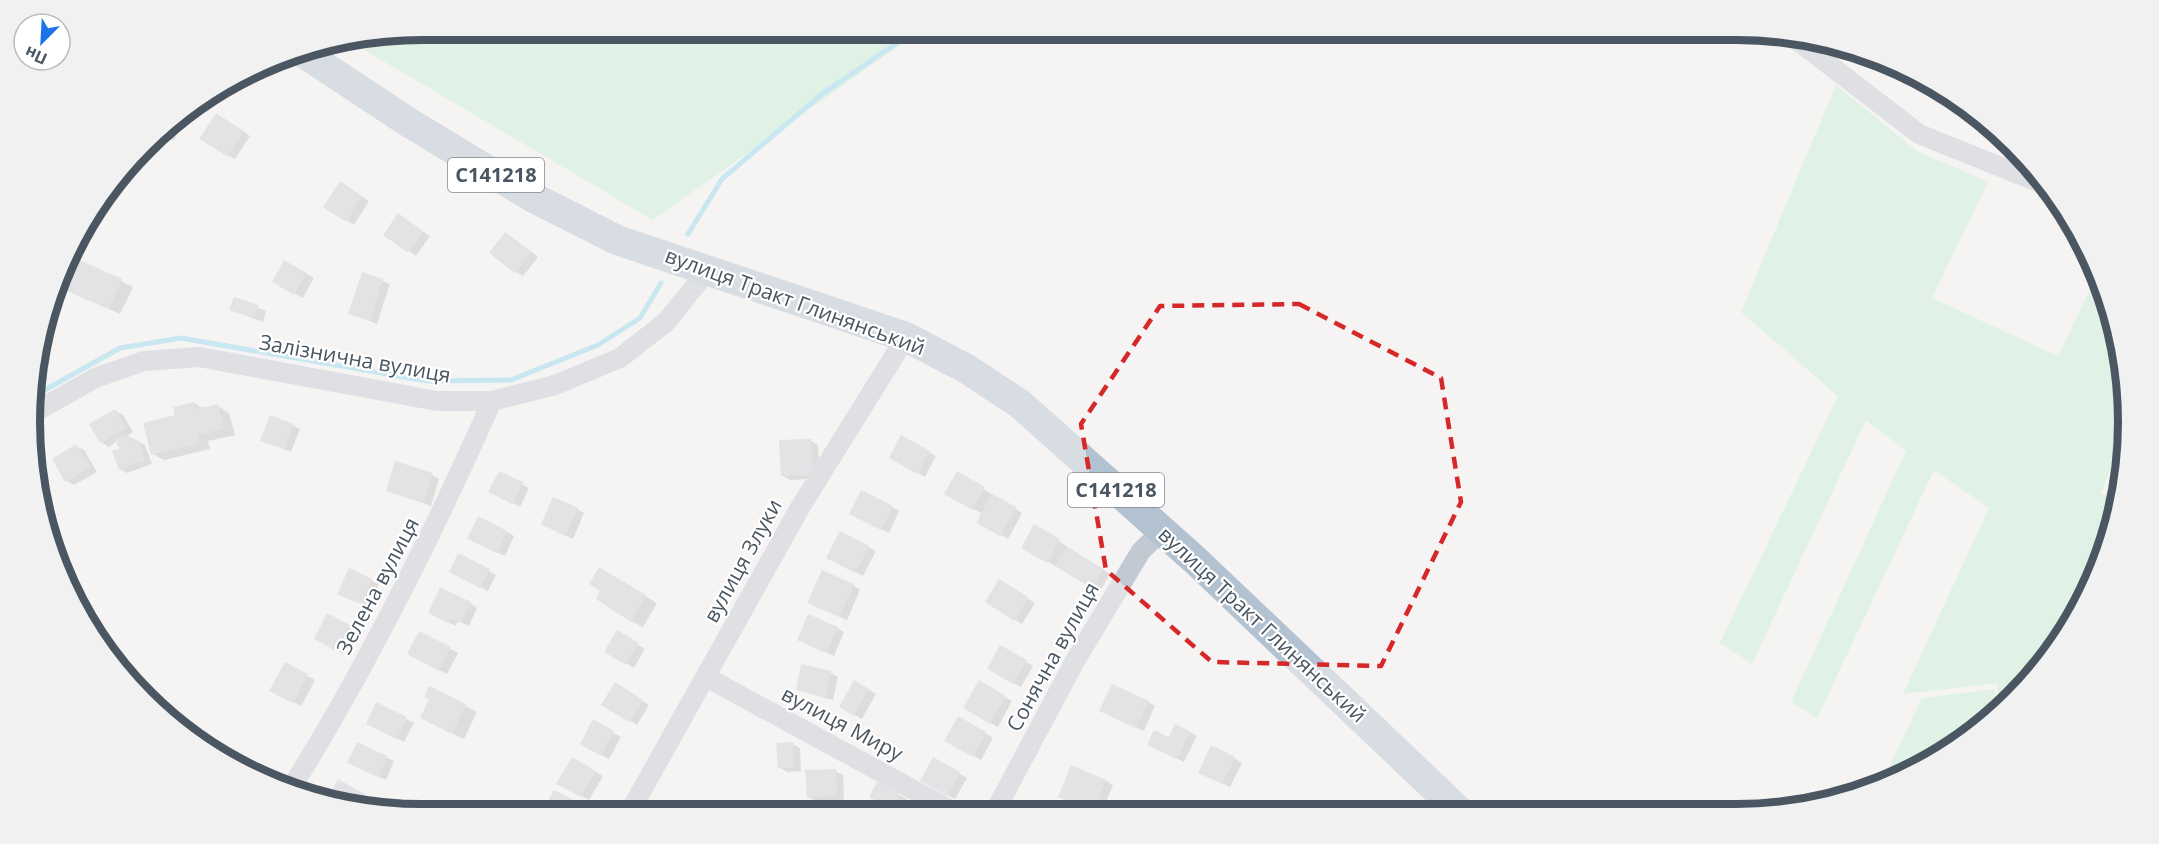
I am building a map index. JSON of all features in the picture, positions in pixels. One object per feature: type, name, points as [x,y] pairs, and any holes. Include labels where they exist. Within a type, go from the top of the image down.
[{"type":"main road","name":"вулиця Тракт Глинянський","points":[[310,57],[408,122],[532,197],[617,240],[906,337],[967,369],[1020,404],[1162,531],[1452,804]]},
{"type":"street","points":[[1805,47],[1919,134],[2031,179]]},
{"type":"street","name":"Залізнична вулиця","points":[[41,409],[95,378],[144,361],[199,357],[437,401],[492,401],[555,385],[620,358],[666,322],[708,270]]},
{"type":"street","name":"вулиця Злуки","points":[[634,804],[801,506],[906,337]]},
{"type":"street","name":"Зелена вулиця","points":[[295,782],[333,721],[437,525],[492,401]]},
{"type":"street","name":"Сонячна вулиця","points":[[999,804],[1075,661],[1141,551],[1162,531]]},
{"type":"street","name":"вулиця Миру","points":[[705,677],[939,804]]},
{"type":"highlighted area","points":[[1299,304],[1441,378],[1461,502],[1381,666],[1212,662],[1106,570],[1081,424],[1160,306]]},
{"type":"green space","points":[[422,40],[907,40],[653,220],[358,46]]},
{"type":"green space","points":[[1836,85],[1917,151],[1988,182],[1932,298],[2058,356],[2092,285],[2106,323],[2118,397],[2118,451],[2101,493],[2111,498],[2106,521],[2089,568],[2067,613],[2040,654],[1999,699],[1997,683],[1903,694],[1989,508],[1934,470],[1817,718],[1791,702],[1906,451],[1866,420],[1752,664],[1720,643],[1838,396],[1741,312]]},
{"type":"green space","points":[[1995,689],[1994,704],[1969,725],[1928,752],[1887,772],[1922,698]]},
{"type":"building","points":[[216,113],[244,131],[227,156],[199,139]]},
{"type":"building","points":[[340,181],[362,196],[346,222],[323,207]]},
{"type":"building","points":[[398,213],[423,231],[408,253],[383,235]]},
{"type":"building","points":[[505,232],[531,252],[515,273],[489,253]]},
{"type":"building","points":[[79,260],[122,279],[109,309],[65,290]]},
{"type":"building","points":[[284,260],[307,273],[294,295],[272,282]]},
{"type":"building","points":[[362,272],[383,279],[370,321],[348,314]]},
{"type":"building","points":[[234,297],[259,305],[255,318],[229,310]]},
{"type":"building","points":[[194,402],[196,409],[218,404],[224,428],[198,435],[199,443],[151,455],[143,423],[175,415],[173,407]]},
{"type":"building","points":[[115,409],[126,428],[100,443],[89,424]]},
{"type":"building","points":[[270,415],[293,424],[284,449],[260,441]]},
{"type":"building","points":[[128,434],[131,442],[138,439],[145,460],[119,470],[112,451],[119,449],[115,439]]},
{"type":"building","points":[[901,435],[930,451],[917,474],[889,458]]},
{"type":"building","points":[[811,439],[813,475],[781,476],[779,440]]},
{"type":"building","points":[[76,444],[90,467],[65,482],[52,459]]},
{"type":"building","points":[[395,461],[433,473],[423,503],[386,491]]},
{"type":"building","points":[[499,471],[523,482],[512,504],[488,492]]},
{"type":"building","points":[[957,471],[985,487],[973,510],[944,494]]},
{"type":"building","points":[[861,490],[893,506],[881,530],[849,514]]},
{"type":"building","points":[[992,494],[1016,507],[1000,536],[976,523]]},
{"type":"building","points":[[553,497],[578,508],[565,536],[541,524]]},
{"type":"building","points":[[478,516],[507,531],[497,553],[467,539]]},
{"type":"building","points":[[1034,524],[1060,539],[1047,563],[1021,548]]},
{"type":"building","points":[[840,531],[869,546],[855,573],[826,558]]},
{"type":"building","points":[[1067,547],[1103,569],[1092,588],[1055,566]]},
{"type":"building","points":[[458,553],[490,569],[480,588],[449,572]]},
{"type":"building","points":[[599,567],[646,595],[631,622],[596,599],[600,591],[589,584]]},
{"type":"building","points":[[349,568],[372,579],[361,604],[337,594]]},
{"type":"building","points":[[822,570],[854,584],[839,617],[807,603]]},
{"type":"building","points":[[999,579],[1028,597],[1014,621],[985,602]]},
{"type":"building","points":[[440,587],[471,602],[461,623],[450,618],[448,623],[428,613]]},
{"type":"building","points":[[327,613],[350,625],[336,651],[314,639]]},
{"type":"building","points":[[808,614],[838,627],[826,653],[797,640]]},
{"type":"building","points":[[617,630],[639,643],[626,665],[604,652]]},
{"type":"building","points":[[419,631],[451,647],[439,671],[407,654]]},
{"type":"building","points":[[1000,645],[1027,660],[1013,684],[987,669]]},
{"type":"building","points":[[285,662],[308,674],[293,703],[269,691]]},
{"type":"building","points":[[801,664],[831,671],[826,697],[796,690]]},
{"type":"building","points":[[854,680],[869,689],[854,716],[839,707]]},
{"type":"building","points":[[979,680],[1006,696],[990,724],[963,708]]},
{"type":"building","points":[[615,682],[643,700],[629,722],[601,705]]},
{"type":"building","points":[[1112,684],[1149,701],[1136,728],[1099,711]]},
{"type":"building","points":[[429,686],[466,704],[452,734],[420,718],[429,699],[424,697]]},
{"type":"building","points":[[376,702],[407,717],[396,739],[366,724]]},
{"type":"building","points":[[958,716],[986,732],[973,757],[944,741]]},
{"type":"building","points":[[593,719],[614,731],[601,756],[580,744]]},
{"type":"building","points":[[1175,724],[1190,731],[1177,759],[1147,745],[1154,730],[1169,737]]},
{"type":"building","points":[[357,742],[387,756],[378,777],[347,763]]},
{"type":"building","points":[[793,742],[794,768],[778,768],[776,743]]},
{"type":"building","points":[[1211,745],[1235,757],[1222,784],[1198,773]]},
{"type":"building","points":[[572,757],[596,771],[581,797],[556,784]]},
{"type":"building","points":[[933,757],[960,772],[947,796],[920,781]]},
{"type":"building","points":[[1071,765],[1106,780],[1096,804],[1076,804],[1058,797]]},
{"type":"building","points":[[836,769],[837,796],[807,798],[805,770]]},
{"type":"building","points":[[338,779],[368,796],[366,799],[331,793]]},
{"type":"building","points":[[877,782],[900,793],[894,804],[882,804],[869,797]]},
{"type":"building","points":[[554,790],[578,802],[577,804],[546,804]]},
{"type":"waterway","points":[[688,234],[722,179],[822,94],[901,40]]},
{"type":"waterway","points":[[42,392],[120,348],[181,338],[427,381],[511,380],[598,345],[640,318],[661,283]]}]
